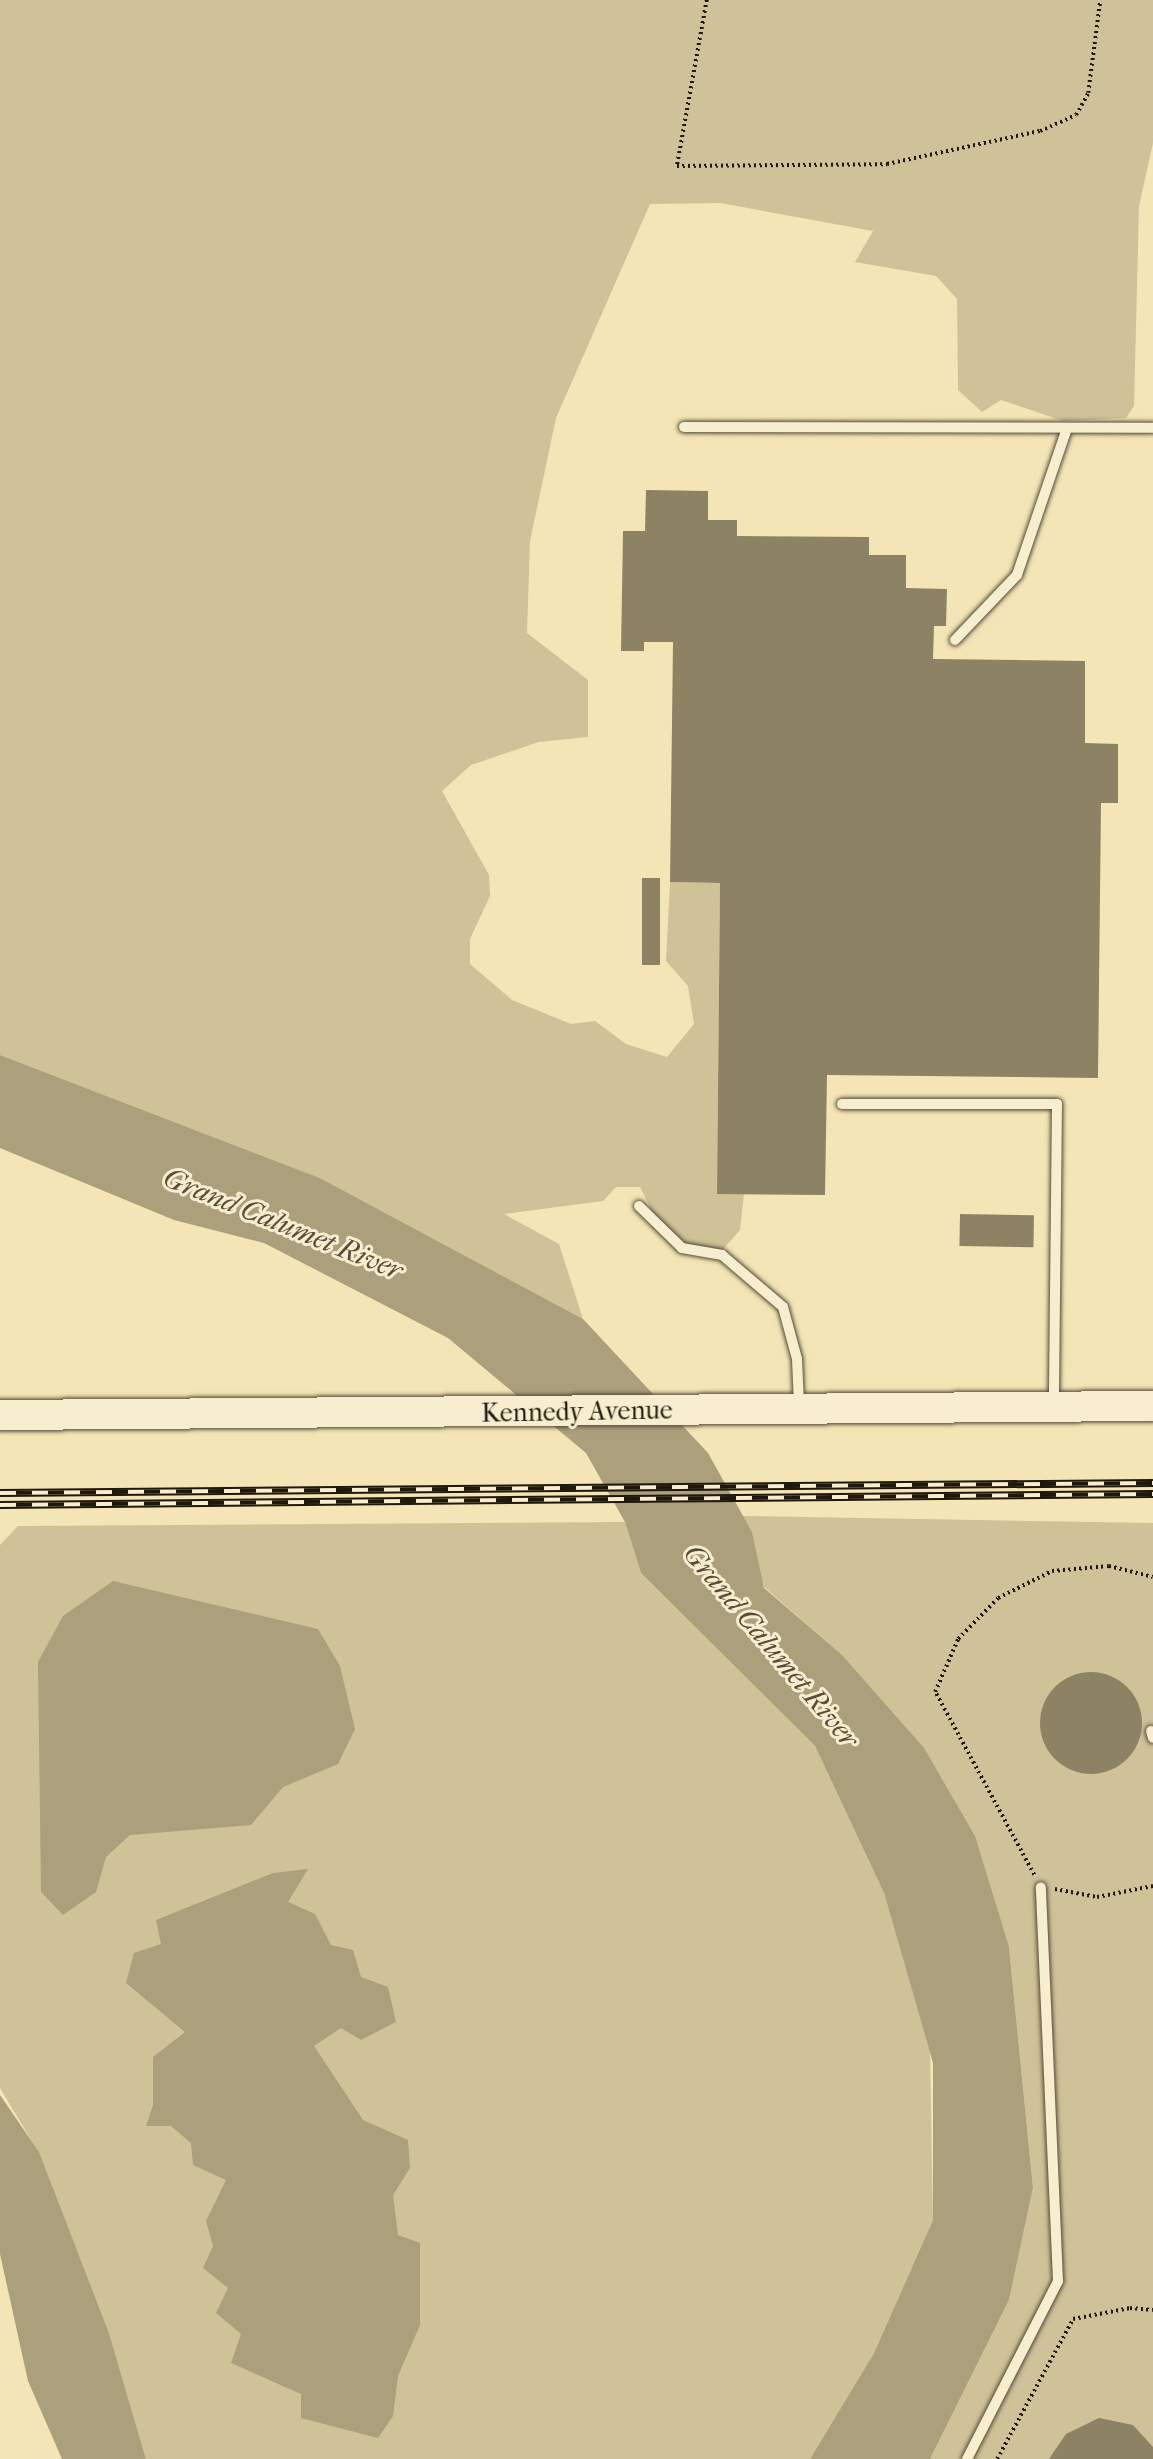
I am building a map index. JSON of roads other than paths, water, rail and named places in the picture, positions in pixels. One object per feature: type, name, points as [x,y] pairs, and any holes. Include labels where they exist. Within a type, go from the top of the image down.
[{"type":"main road","name":"Kennedy Avenue","points":[[0,1415],[698,1410],[800,1412],[1153,1406]]},
{"type":"lane","points":[[684,427],[1153,428]]},
{"type":"lane","points":[[955,640],[1017,575],[1067,428]]},
{"type":"lane","points":[[842,1104],[1056,1104],[1054,1407]]},
{"type":"lane","points":[[639,1206],[682,1248],[722,1255],[783,1307],[797,1359],[800,1412]]},
{"type":"lane","points":[[967,2459],[1058,2281],[1041,1887]]},
{"type":"water","name":"Grand Calumet River","points":[[0,1055],[320,1178],[583,1319],[708,1453],[752,1532],[764,1588],[841,1654],[924,1748],[975,1836],[1009,1947],[1033,2188],[1009,2300],[930,2459],[810,2459],[874,2353],[933,2220],[933,2063],[884,1893],[815,1746],[641,1573],[625,1522],[586,1453],[448,1338],[264,1243],[174,1220],[0,1148]]},
{"type":"water","points":[[113,1581],[318,1629],[340,1666],[355,1729],[338,1764],[283,1787],[251,1825],[130,1835],[106,1857],[96,1892],[63,1915],[41,1892],[38,1662],[63,1616]]},
{"type":"water","points":[[308,1869],[288,1902],[315,1914],[331,1945],[353,1950],[361,1977],[388,1987],[396,2022],[361,2040],[341,2028],[314,2046],[363,2120],[408,2140],[410,2168],[393,2195],[398,2235],[420,2243],[420,2325],[398,2376],[393,2416],[378,2438],[301,2418],[301,2394],[231,2363],[241,2334],[216,2313],[228,2288],[203,2268],[213,2246],[206,2221],[226,2180],[193,2165],[191,2143],[171,2126],[146,2126],[153,2105],[153,2057],[185,2032],[126,1983],[134,1953],[161,1944],[156,1920],[273,1873]]},
{"type":"water","points":[[0,2095],[39,2152],[109,2333],[146,2459],[62,2459],[28,2381],[0,2254]]},
{"type":"railway","points":[[0,1493],[1153,1483]]},
{"type":"railway","points":[[0,1505],[1153,1494]]}]
